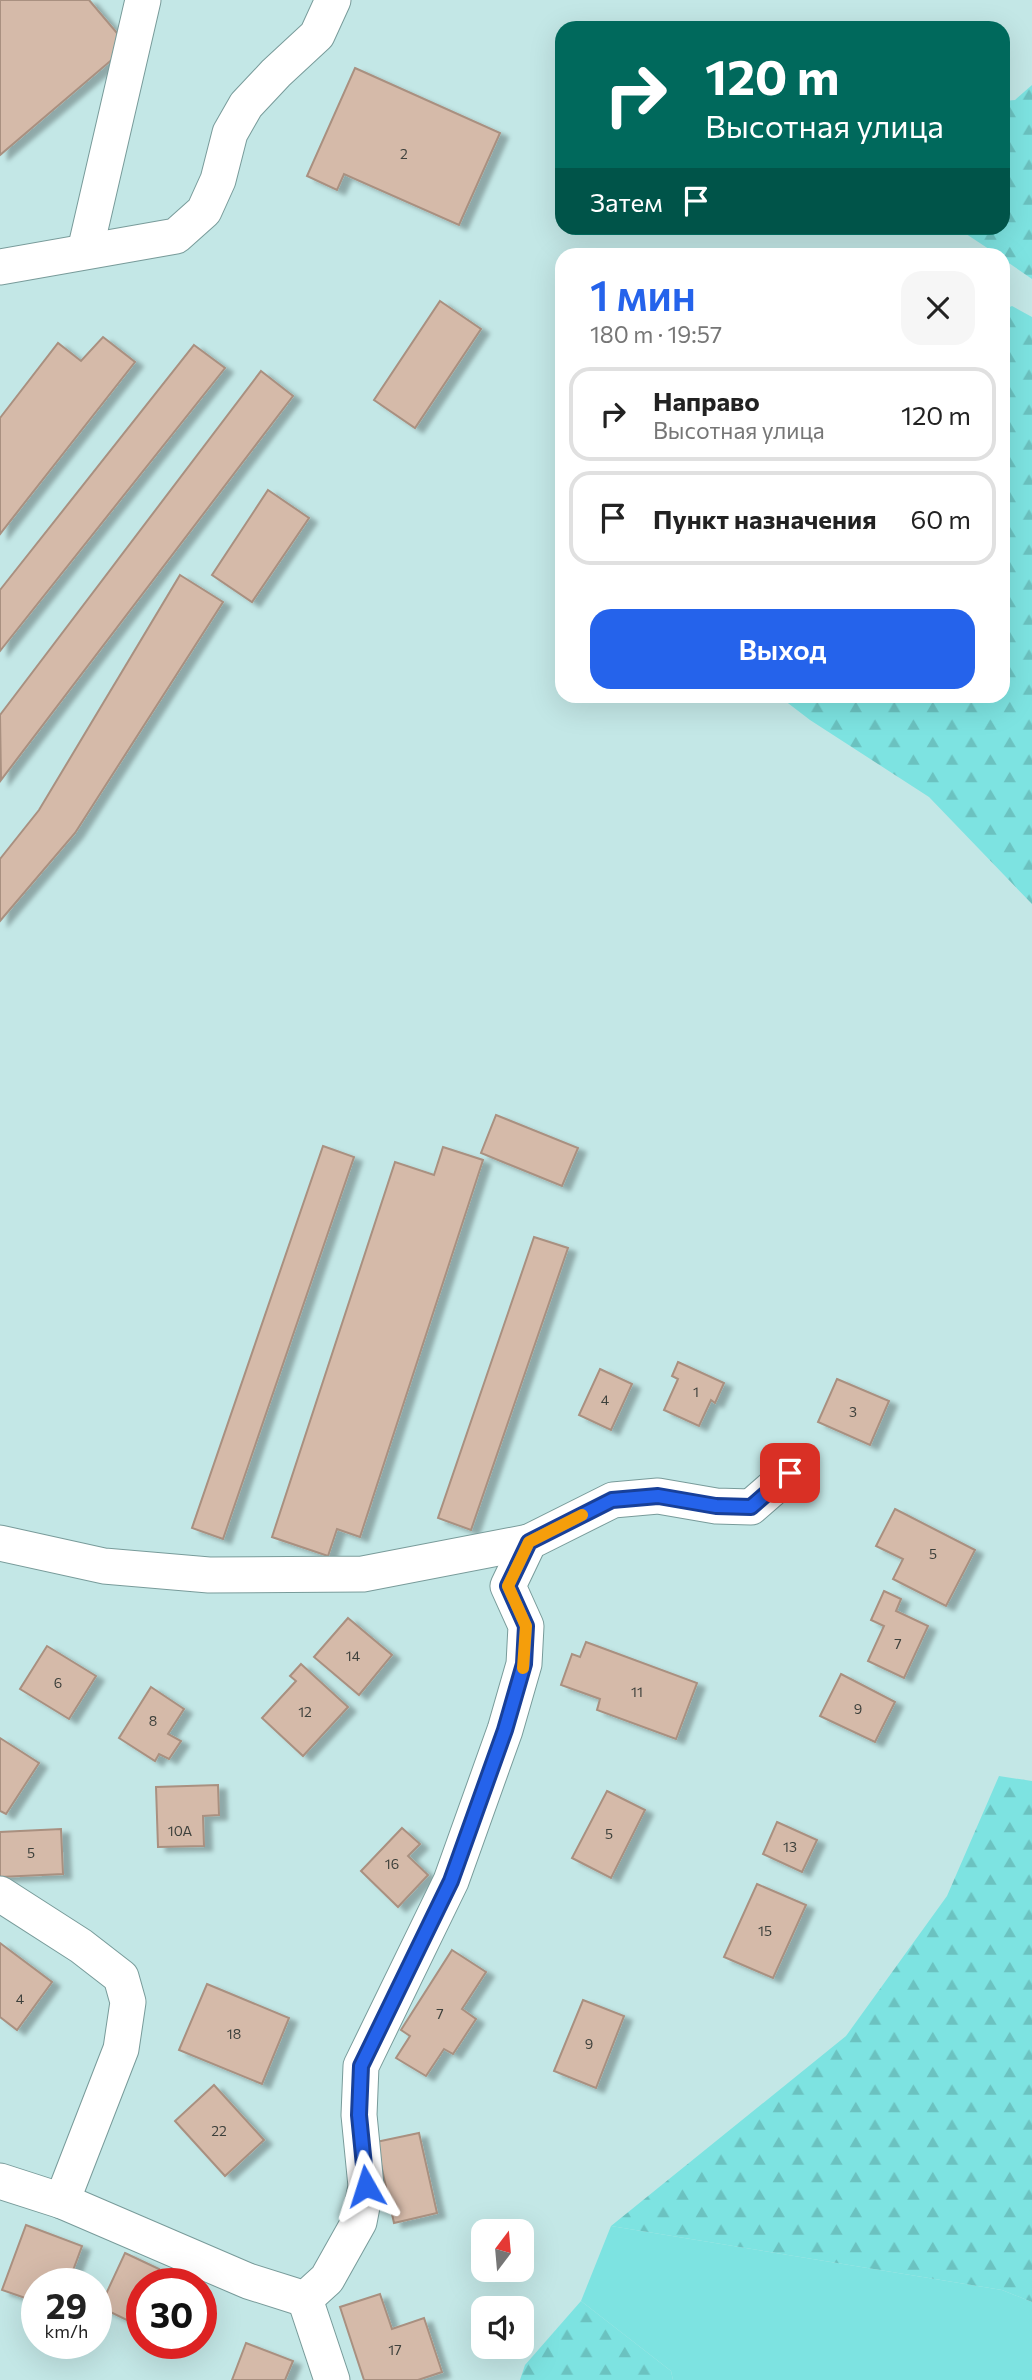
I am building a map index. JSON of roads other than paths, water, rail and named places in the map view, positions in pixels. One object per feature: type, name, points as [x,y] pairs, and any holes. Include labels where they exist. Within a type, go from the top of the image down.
[{"type":"street","points":[[85,251],[143,0]]},
{"type":"street","points":[[0,268],[176,236],[204,211],[218,180],[230,133],[237,118],[275,73],[317,35],[333,0]]},
{"type":"street","points":[[0,1543],[104,1566],[209,1576],[363,1574],[529,1542],[612,1500],[658,1496],[716,1506],[751,1507],[790,1473]]},
{"type":"street","points":[[305,2299],[327,2279],[359,2222],[366,2186],[359,2115],[361,2066],[451,1881],[505,1730],[524,1664],[526,1626],[508,1586],[529,1542]]},
{"type":"street","points":[[0,1895],[81,1946],[121,1977],[128,2002],[121,2049],[62,2201]]},
{"type":"street","points":[[0,2181],[62,2201],[248,2281],[305,2299]]},
{"type":"street","points":[[305,2299],[332,2380]]}]
